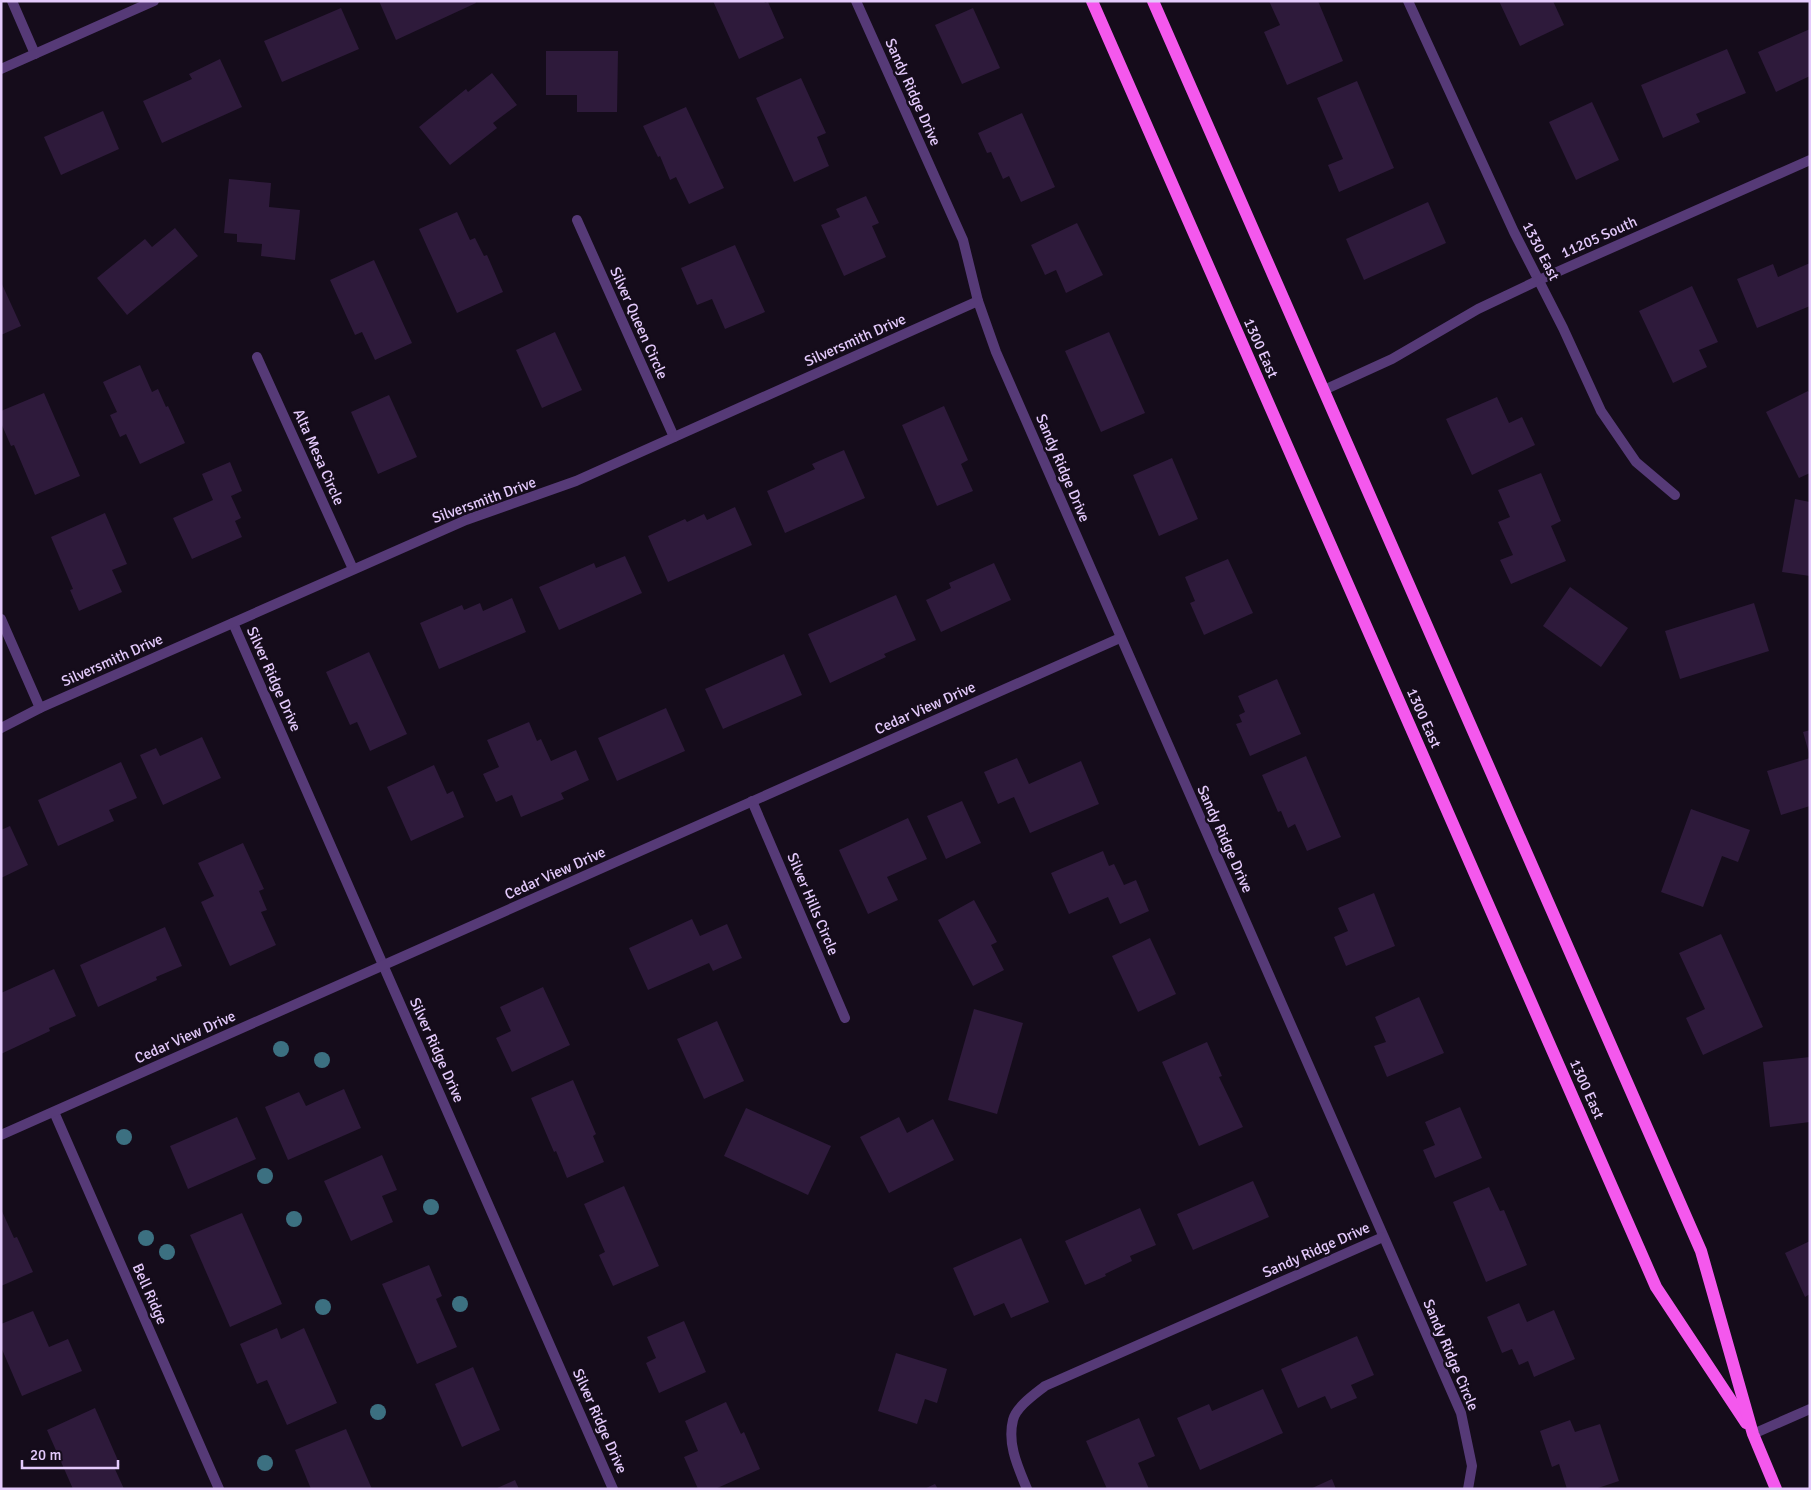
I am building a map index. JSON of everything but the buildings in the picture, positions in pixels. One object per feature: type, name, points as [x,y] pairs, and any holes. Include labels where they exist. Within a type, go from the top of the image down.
[{"type":"main road","name":"1300 East","points":[[1092,1],[1656,1287],[1753,1434]]},
{"type":"main road","name":"1300 East","points":[[1153,1],[1701,1251],[1753,1434],[1776,1489]]},
{"type":"street","points":[[12,1],[35,54]]},
{"type":"street","points":[[1,69],[154,1]]},
{"type":"street","name":"Sandy Ridge Drive","points":[[856,1],[963,240],[978,301],[996,352],[1383,1237],[1045,1386],[1027,1401],[1013,1419],[1011,1443],[1017,1466],[1027,1489]]},
{"type":"street","name":"1330 East","points":[[1408,1],[1514,232],[1563,328],[1601,411],[1636,462],[1675,495]]},
{"type":"street","name":"11205 South","points":[[1324,390],[1392,359],[1478,309],[1539,280],[1810,160]]},
{"type":"street","name":"Silver Queen Circle","points":[[577,220],[674,437]]},
{"type":"street","name":"Silversmith Drive","points":[[1,728],[40,708],[466,520],[576,482],[978,301]]},
{"type":"street","name":"Alta Mesa Circle","points":[[257,357],[354,569]]},
{"type":"street","points":[[1,619],[40,708]]},
{"type":"street","name":"Silver Ridge Drive","points":[[233,623],[613,1489]]},
{"type":"street","name":"Cedar View Drive","points":[[1,1135],[1120,638]]},
{"type":"street","name":"Silver Hills Circle","points":[[752,801],[845,1018]]},
{"type":"street","name":"Bell Ridge","points":[[54,1112],[219,1489]]},
{"type":"street","name":"Sandy Ridge Circle","points":[[1383,1237],[1461,1413],[1472,1466],[1468,1489]]},
{"type":"street","points":[[1753,1434],[1810,1409]]}]
